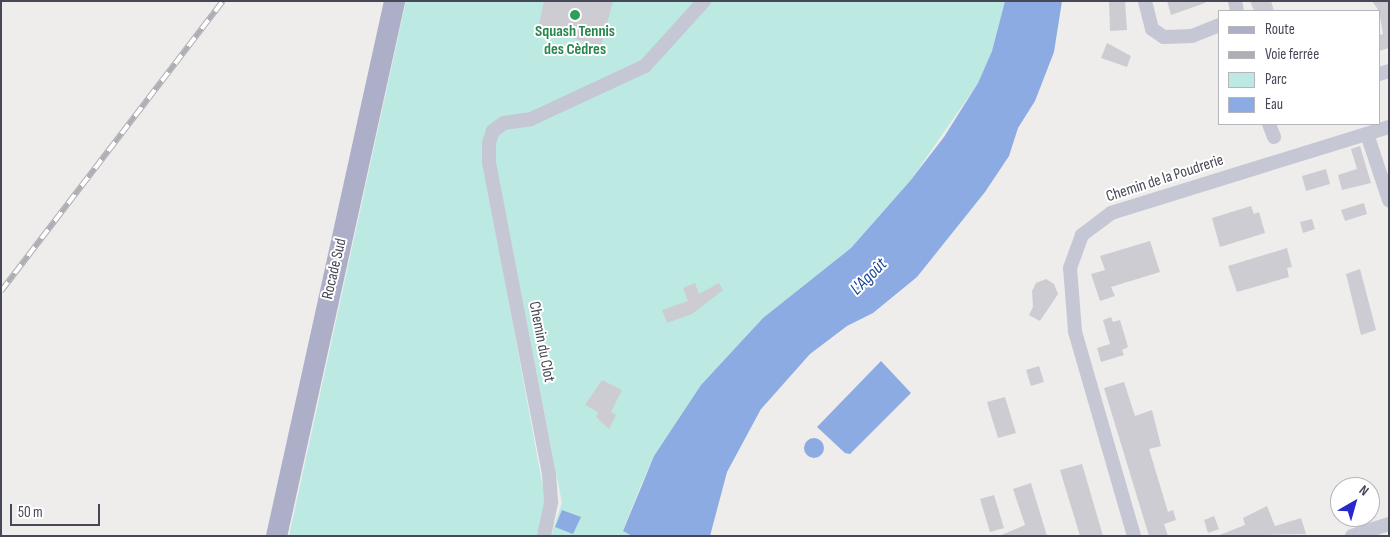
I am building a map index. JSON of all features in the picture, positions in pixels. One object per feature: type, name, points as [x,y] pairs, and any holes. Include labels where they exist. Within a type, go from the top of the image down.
[{"type":"main road","name":"Rocade Sud","points":[[276,536],[394,1]]},
{"type":"street","name":"Chemin du Clot","points":[[544,536],[551,502],[549,474],[488,154],[500,134],[518,123],[645,66],[704,1]]},
{"type":"street","points":[[1145,1],[1152,29],[1164,36],[1192,36],[1218,26]]},
{"type":"street","name":"Chemin de la Poudrerie","points":[[1134,536],[1075,330],[1070,268],[1082,235],[1111,213],[1389,127]]},
{"type":"street","points":[[1367,134],[1389,200]]},
{"type":"street","points":[[1352,536],[1389,524]]},
{"type":"green space","points":[[406,1],[1005,1],[992,51],[978,83],[910,181],[851,248],[763,318],[701,385],[654,456],[623,530],[632,536],[551,536],[562,503],[498,174],[483,162],[543,488],[545,509],[538,536],[289,536]]},
{"type":"water","name":"L'Agoût","points":[[1005,1],[1062,1],[1054,52],[1035,101],[1018,128],[1009,156],[985,192],[917,277],[873,313],[847,326],[810,354],[761,409],[727,472],[710,536],[632,536],[623,531],[654,456],[701,385],[763,318],[851,248],[910,181],[944,137],[978,83],[992,51]]},
{"type":"water","points":[[881,361],[911,393],[850,454],[845,453],[817,427]]},
{"type":"water","points":[[814,438],[821,441],[824,448],[821,455],[814,458],[807,455],[804,448],[807,441]]},
{"type":"water","points":[[562,510],[581,517],[573,534],[555,527]]},
{"type":"building","name":"Squash Tennis des Cèdres","points":[[544,1],[613,1],[601,46],[538,29]]},
{"type":"building","points":[[1109,1],[1125,1],[1127,30],[1110,31]]},
{"type":"building","points":[[1167,1],[1205,1],[1205,3],[1171,15]]},
{"type":"building","points":[[1250,1],[1271,1],[1274,10],[1254,10]]},
{"type":"building","points":[[1372,1],[1389,1],[1389,48],[1380,51],[1380,35],[1383,34],[1380,10]]},
{"type":"building","points":[[1107,43],[1131,56],[1127,67],[1101,58]]},
{"type":"building","points":[[1360,146],[1371,183],[1342,190],[1338,175],[1357,169],[1351,149]]},
{"type":"building","points":[[1326,169],[1330,184],[1306,191],[1302,176]]},
{"type":"building","points":[[1364,203],[1367,214],[1345,221],[1341,210]]},
{"type":"building","points":[[1251,206],[1254,214],[1259,212],[1265,233],[1220,247],[1212,218]]},
{"type":"building","points":[[1312,219],[1315,229],[1303,233],[1300,222]]},
{"type":"building","points":[[1150,241],[1160,272],[1111,287],[1115,296],[1100,301],[1091,274],[1105,270],[1100,256]]},
{"type":"building","points":[[1287,248],[1292,267],[1287,268],[1289,277],[1237,292],[1228,266]]},
{"type":"building","points":[[1360,269],[1376,330],[1361,335],[1346,274]]},
{"type":"building","points":[[1046,279],[1054,284],[1058,294],[1040,321],[1029,315],[1033,307],[1032,291],[1036,283]]},
{"type":"building","points":[[695,283],[699,294],[719,283],[723,290],[692,314],[667,323],[662,310],[688,301],[683,288]]},
{"type":"building","points":[[1111,317],[1113,322],[1120,320],[1128,347],[1122,350],[1124,355],[1101,362],[1097,348],[1110,344],[1103,320]]},
{"type":"building","points":[[1039,366],[1044,382],[1031,386],[1026,370]]},
{"type":"building","points":[[602,380],[622,390],[611,412],[616,415],[609,429],[596,417],[598,412],[585,405]]},
{"type":"building","points":[[1124,382],[1135,416],[1152,410],[1161,446],[1149,449],[1168,512],[1173,510],[1176,520],[1164,524],[1168,536],[1149,536],[1104,388]]},
{"type":"building","points":[[1005,397],[1016,433],[998,438],[987,402]]},
{"type":"building","points":[[1082,464],[1103,536],[1080,536],[1060,470]]},
{"type":"building","points":[[1031,483],[1047,536],[999,536],[1025,525],[1013,489]]},
{"type":"building","points":[[994,495],[1004,528],[990,532],[980,499]]},
{"type":"building","points":[[1267,506],[1275,526],[1301,518],[1306,534],[1217,536],[1245,525],[1243,518]]},
{"type":"building","points":[[1214,516],[1219,529],[1208,533],[1204,520]]},
{"type":"railway","points":[[1,291],[223,1]]},
{"type":"place","name":"Squash Tennis des Cèdres","points":[[575,15]]}]
